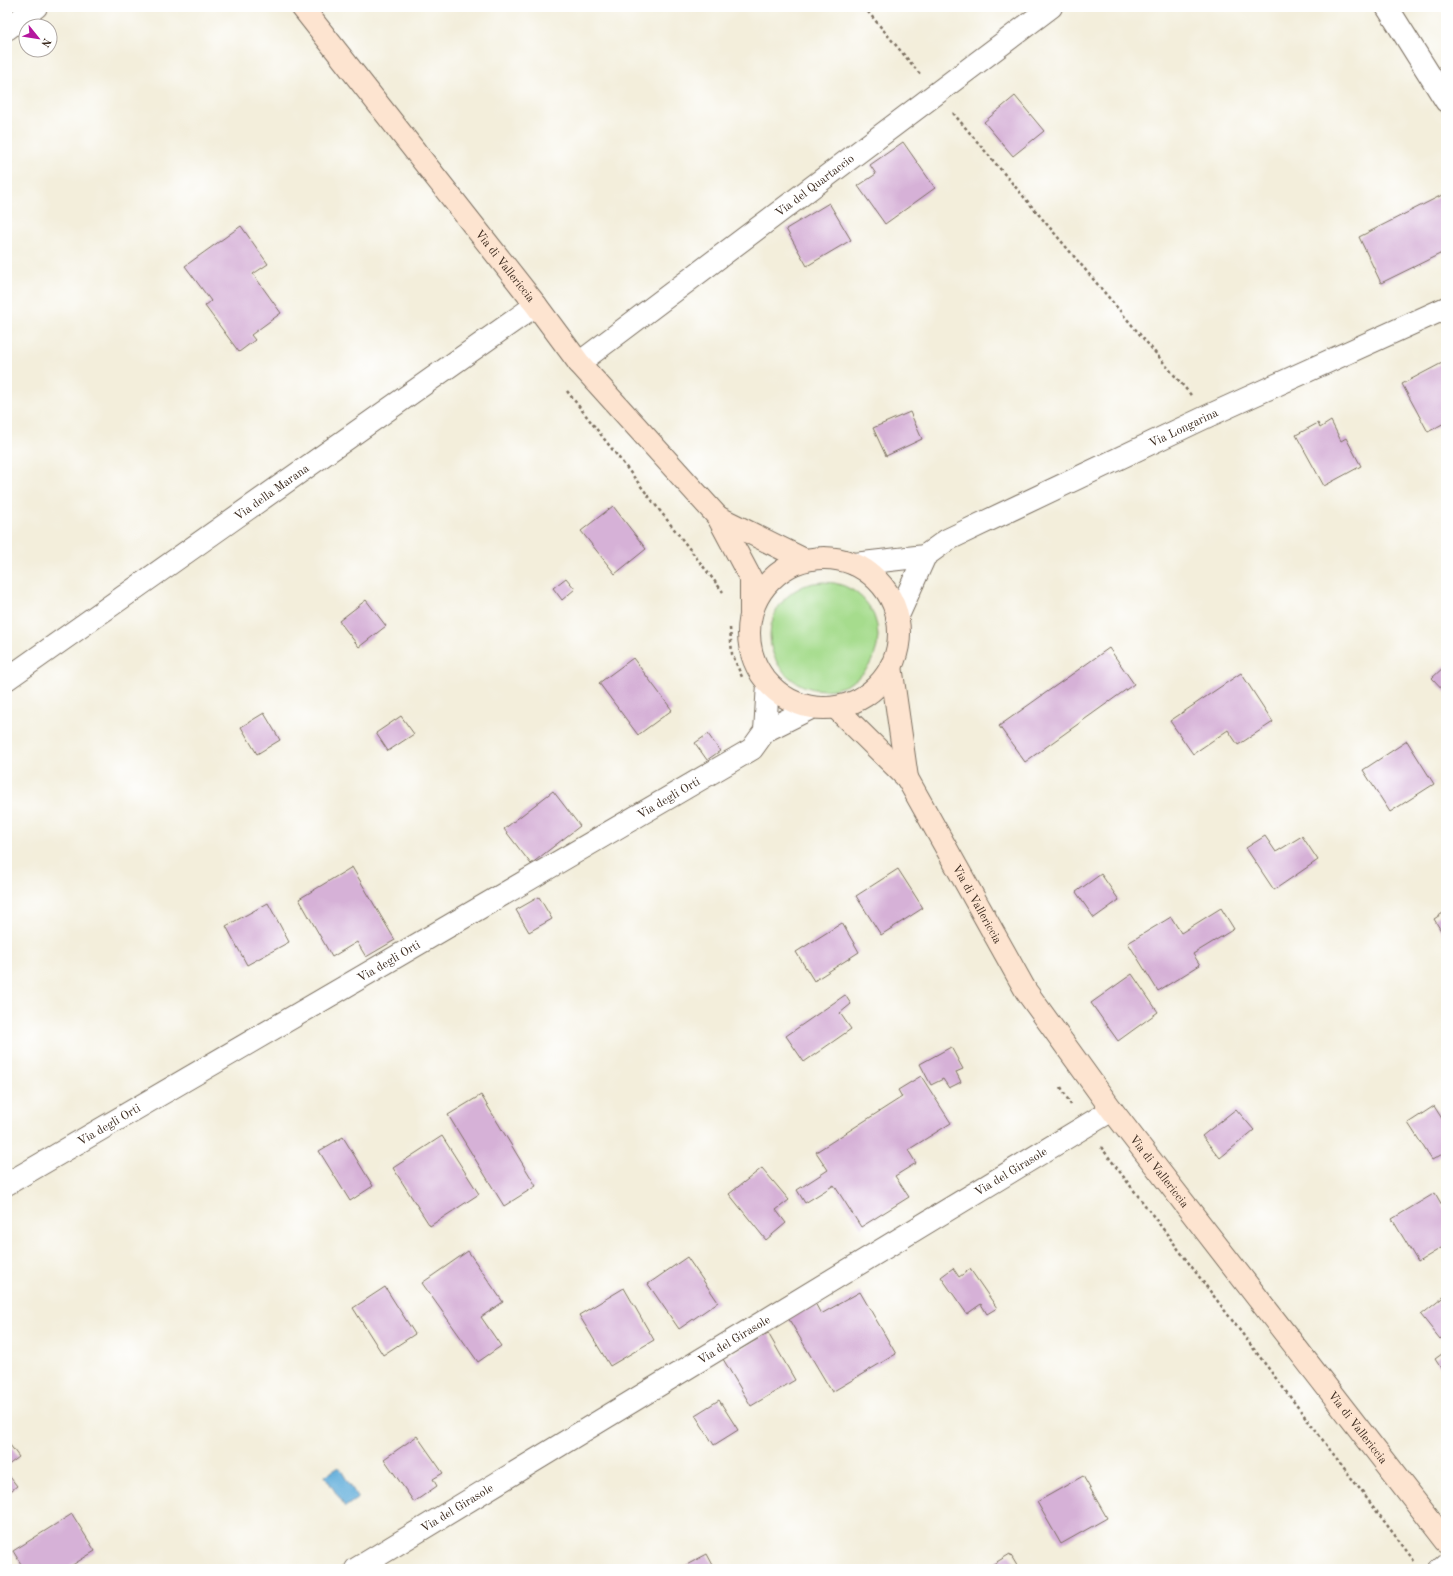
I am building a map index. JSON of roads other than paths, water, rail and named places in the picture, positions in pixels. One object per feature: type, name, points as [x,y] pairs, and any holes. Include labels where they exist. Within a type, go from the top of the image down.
[{"type":"street","points":[[7,30],[36,7]]},
{"type":"street","name":"Via di Vallericcia","points":[[302,7],[536,305],[579,363],[718,517],[751,579],[751,612]]},
{"type":"street","name":"Via del Quartaccio","points":[[579,363],[936,92],[1051,7]]},
{"type":"street","points":[[1387,7],[1446,101]]},
{"type":"street","name":"Via della Marana","points":[[7,679],[536,305]]},
{"type":"street","name":"Via Longarina","points":[[854,564],[925,556],[947,540],[1208,416],[1446,308]]},
{"type":"street","name":"Via di Vallericcia","points":[[718,517],[805,560]]},
{"type":"street","name":"Via Longarina","points":[[897,618],[925,556]]},
{"type":"street","points":[[830,558],[854,564],[874,577],[879,583],[889,596],[897,618],[898,642],[891,666],[878,686],[858,700],[836,708],[811,708],[788,700],[768,684],[754,662],[748,638],[751,612],[763,589],[781,571],[805,560],[830,558]]},
{"type":"street","name":"Via di Vallericcia","points":[[891,666],[907,778]]},
{"type":"street","points":[[765,731],[768,684]]},
{"type":"street","name":"Via degli Orti","points":[[7,1184],[752,749],[765,731],[811,708]]},
{"type":"street","name":"Via di Vallericcia","points":[[836,708],[907,778],[1026,991],[1112,1110],[1446,1541]]},
{"type":"street","name":"Via del Girasole","points":[[356,1569],[1112,1110]]},
{"type":"lane","points":[[1439,1569],[1446,1563]]},
{"type":"water","points":[[339,1467],[358,1498],[345,1507],[325,1476]]}]
